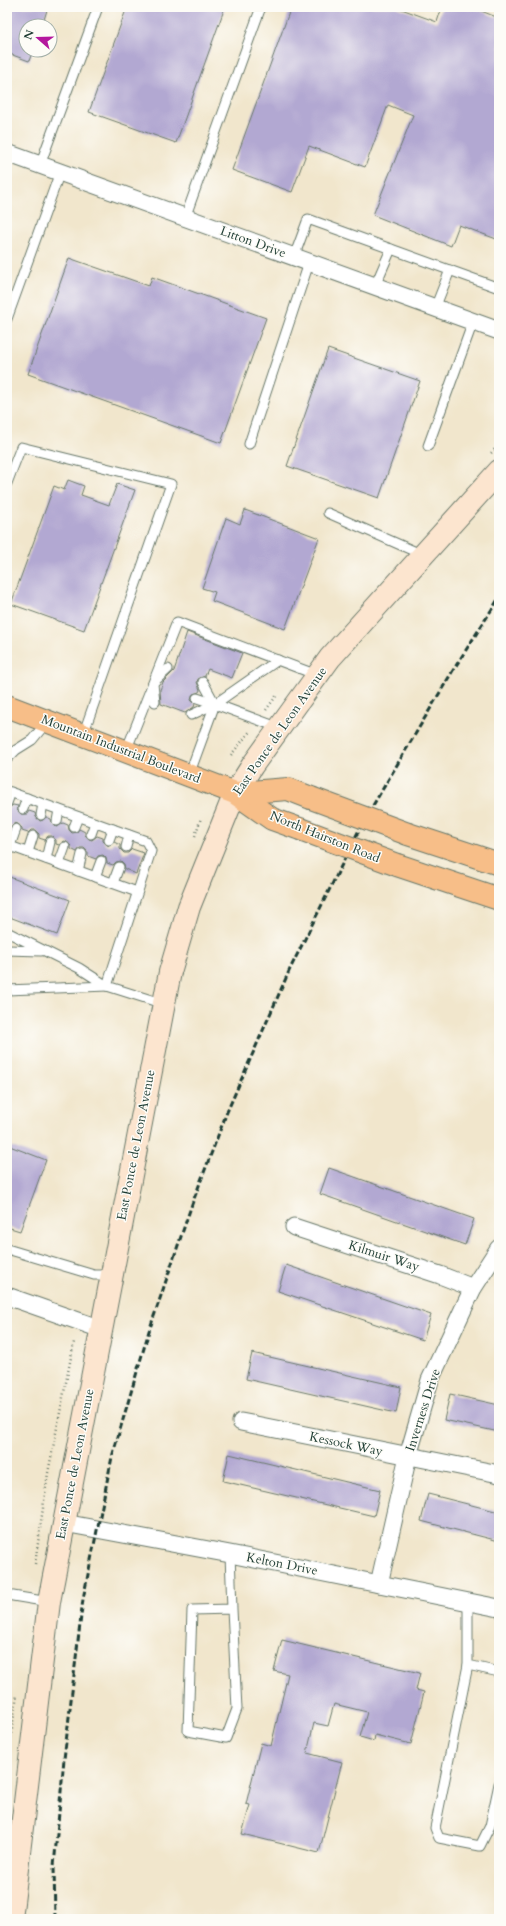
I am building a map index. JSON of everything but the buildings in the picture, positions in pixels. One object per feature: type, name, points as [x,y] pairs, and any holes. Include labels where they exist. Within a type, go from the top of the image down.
[{"type":"main road","name":"East Ponce de Leon Avenue","points":[[11,1919],[49,1602],[170,972],[189,907],[235,793],[280,728],[330,658],[499,471]]},
{"type":"main road","name":"Mountain Industrial Boulevard","points":[[7,706],[235,793]]},
{"type":"main road","name":"North Hairston Road","points":[[235,793],[288,789],[408,834],[499,864]]},
{"type":"main road","name":"North Hairston Road","points":[[235,793],[272,819],[465,889],[499,898]]},
{"type":"street","name":"Litton Drive","points":[[7,153],[499,331]]},
{"type":"street","name":"Kilmuir Way","points":[[294,1226],[440,1274],[473,1288]]},
{"type":"street","name":"Inverness Drive","points":[[379,1584],[408,1456],[430,1380],[473,1288],[499,1248]]},
{"type":"street","points":[[7,1296],[101,1329]]},
{"type":"street","name":"Kessock Way","points":[[241,1422],[499,1474]]},
{"type":"street","name":"Kelton Drive","points":[[64,1522],[499,1608]]},
{"type":"lane","points":[[40,165],[98,7]]},
{"type":"lane","points":[[185,218],[261,7]]},
{"type":"lane","points":[[7,319],[60,172]]},
{"type":"lane","points":[[248,444],[301,260],[308,219],[499,288]]},
{"type":"lane","points":[[375,286],[391,249]]},
{"type":"lane","points":[[435,308],[450,270]]},
{"type":"lane","points":[[428,446],[473,322]]},
{"type":"lane","points":[[7,483],[21,447],[171,484],[83,735]]},
{"type":"lane","points":[[328,513],[423,556]]},
{"type":"lane","points":[[126,751],[157,685],[177,622],[318,675]]},
{"type":"lane","points":[[191,715],[215,704],[278,660]]},
{"type":"lane","points":[[155,702],[157,685],[168,669]]},
{"type":"lane","points":[[188,775],[215,704],[203,682]]},
{"type":"lane","points":[[197,698],[280,728]]},
{"type":"lane","points":[[7,759],[16,750],[32,740],[48,721]]},
{"type":"lane","points":[[8,803],[9,791],[146,841],[151,851],[107,986]]},
{"type":"lane","points":[[23,809],[27,798]]},
{"type":"lane","points":[[41,815],[43,804]]},
{"type":"lane","points":[[57,821],[59,810]]},
{"type":"lane","points":[[74,828],[78,817]]},
{"type":"lane","points":[[91,834],[95,823]]},
{"type":"lane","points":[[16,829],[9,845],[137,892]]},
{"type":"lane","points":[[109,840],[113,829]]},
{"type":"lane","points":[[126,847],[129,835]]},
{"type":"lane","points":[[28,852],[33,836]]},
{"type":"lane","points":[[46,859],[50,842]]},
{"type":"lane","points":[[59,864],[66,848]]},
{"type":"lane","points":[[78,870],[82,854]]},
{"type":"lane","points":[[95,877],[102,861]]},
{"type":"lane","points":[[114,883],[119,867]]},
{"type":"lane","points":[[7,932],[78,968],[107,986],[164,1004]]},
{"type":"lane","points":[[7,950],[45,951]]},
{"type":"lane","points":[[7,990],[107,986]]},
{"type":"lane","points":[[7,1249],[94,1275],[111,1276]]},
{"type":"lane","points":[[230,1554],[237,1709],[226,1738],[188,1731],[192,1610],[232,1609]]},
{"type":"lane","points":[[7,1595],[49,1602]]},
{"type":"lane","points":[[468,1601],[468,1665],[435,1828],[439,1838],[480,1846],[490,1826],[499,1784]]},
{"type":"lane","points":[[468,1665],[499,1672]]},
{"type":"railway","points":[[55,1919],[54,1866],[64,1759],[83,1599],[112,1457],[149,1331],[192,1204],[227,1112],[290,969],[362,824],[452,672],[499,598]]}]
